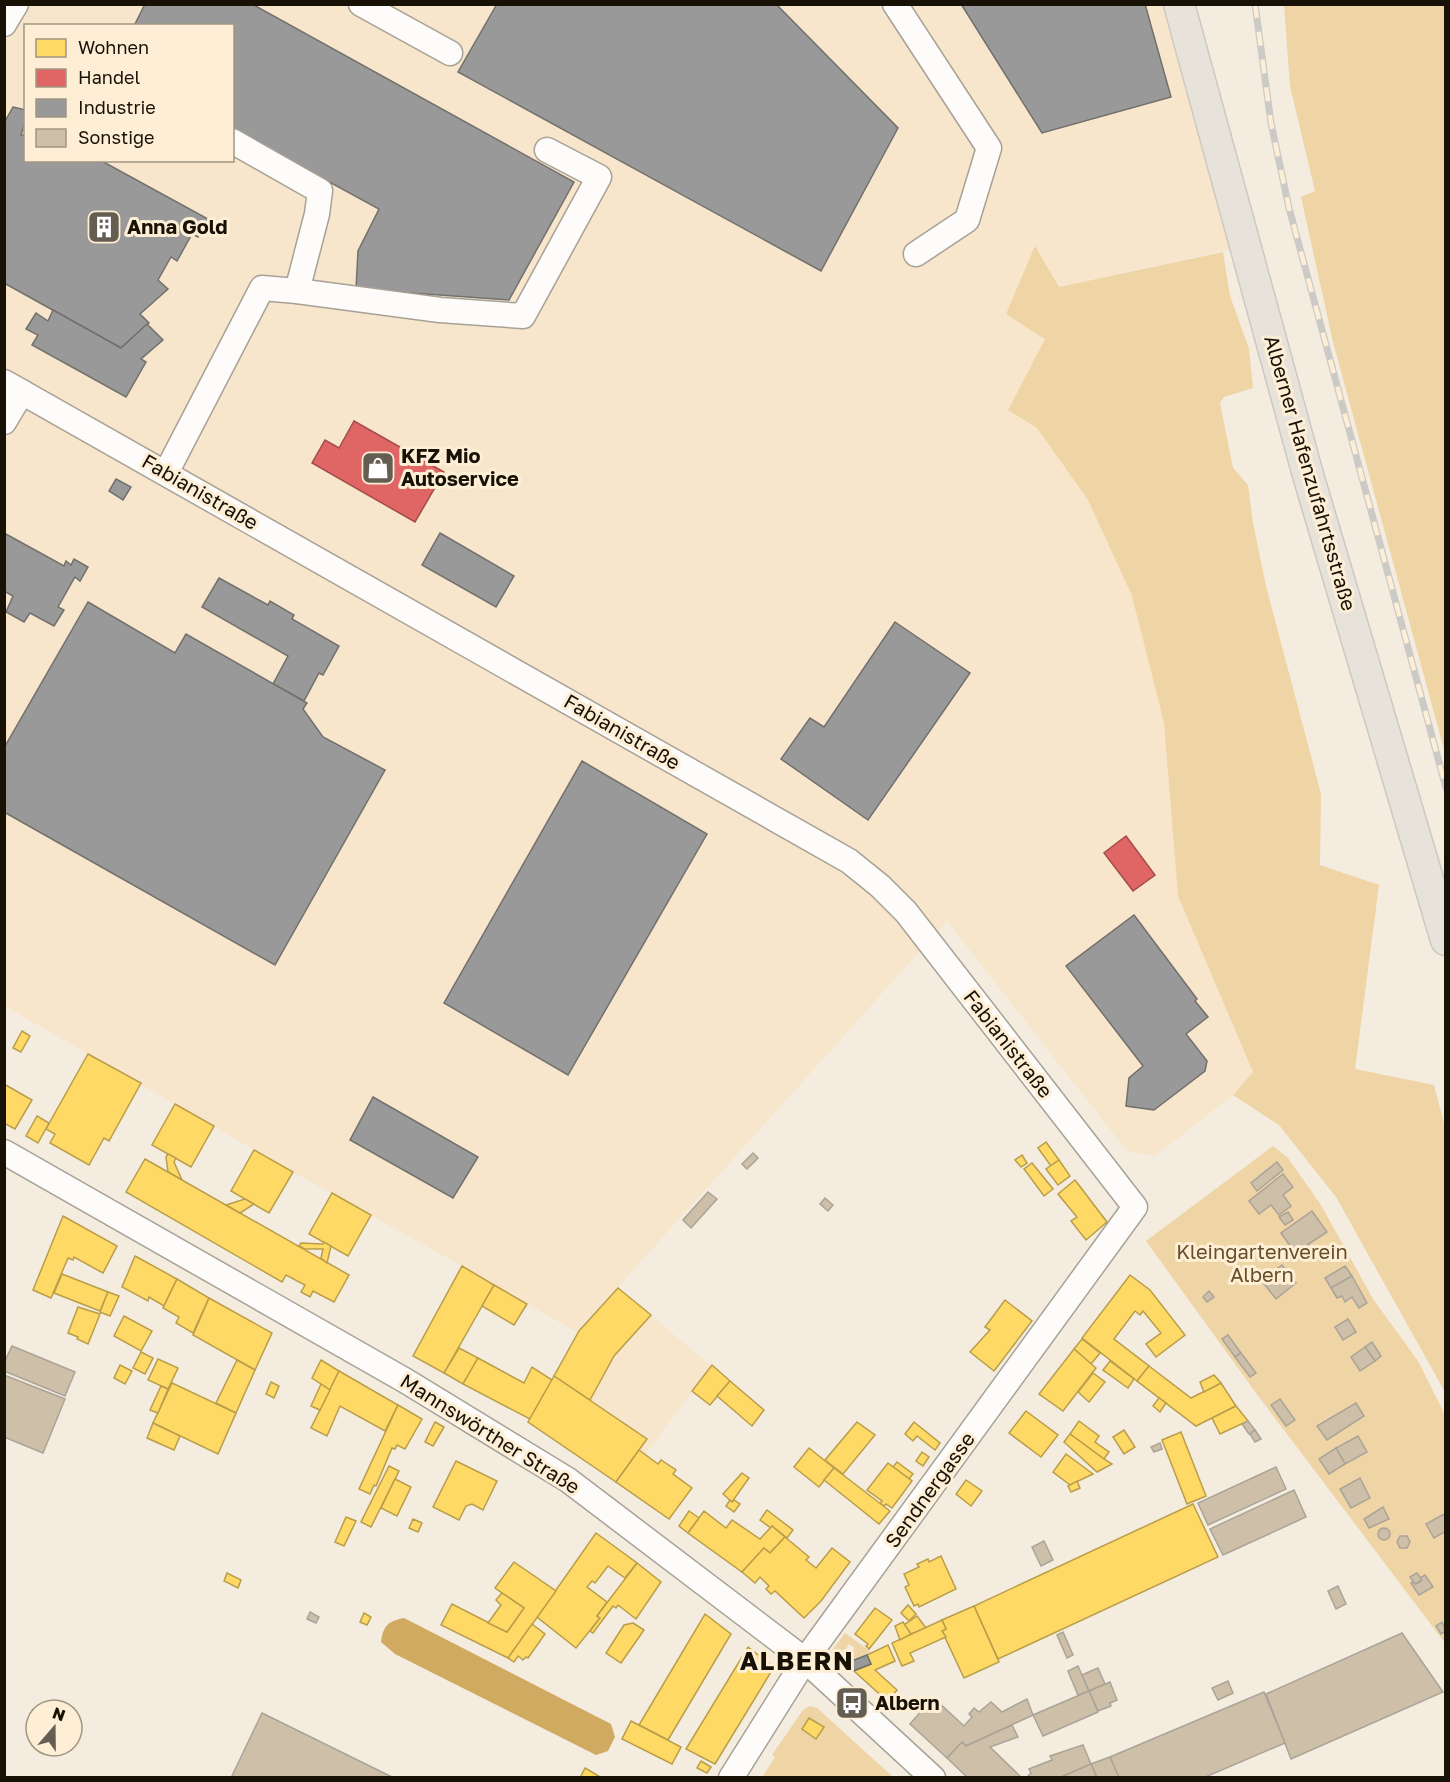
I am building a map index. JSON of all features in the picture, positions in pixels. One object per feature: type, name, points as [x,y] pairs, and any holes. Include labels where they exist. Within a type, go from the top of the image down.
[{"type":"main road","name":"Alberner Hafenzufahrtsstraße","points":[[1179,4],[1308,475],[1446,940]]},
{"type":"street","points":[[361,4],[450,53]]},
{"type":"street","points":[[895,4],[989,148],[967,220],[916,254]]},
{"type":"street","points":[[234,142],[320,191],[317,214],[297,291]]},
{"type":"street","points":[[166,473],[262,288],[440,310],[523,316],[599,177],[547,150]]},
{"type":"street","points":[[4,422],[13,387]]},
{"type":"street","name":"Fabianistraße","points":[[13,387],[857,867],[906,912],[1135,1207]]},
{"type":"street","name":"Mannswörther Straße","points":[[4,1152],[406,1381],[568,1480],[805,1660],[933,1778]]},
{"type":"street","name":"Sendnergasse","points":[[731,1778],[805,1660],[1135,1207]]},
{"type":"shaded area","points":[[5,5],[1192,5],[1259,243],[1059,287],[1035,247],[1045,339],[1008,410],[1037,428],[1088,500],[1132,596],[1164,723],[1178,896],[1253,1072],[1233,1095],[1155,1156],[1127,1151],[947,921],[618,1287],[711,1366],[645,1455],[614,1480],[528,1422],[578,1333],[5,1006]]},
{"type":"shaded area","points":[[404,1618],[611,1724],[615,1737],[608,1751],[596,1755],[395,1654],[381,1642],[382,1636],[387,1625]]},
{"type":"green space","points":[[1284,5],[1445,5],[1445,753],[1333,342],[1301,197],[1315,191],[1290,86]]},
{"type":"green space","points":[[1035,246],[1059,287],[1223,252],[1230,296],[1249,349],[1253,388],[1224,397],[1220,403],[1233,468],[1248,485],[1266,586],[1321,794],[1320,865],[1379,885],[1355,1069],[1434,1085],[1446,1131],[1445,1392],[1336,1197],[1279,1125],[1233,1095],[1253,1072],[1178,896],[1164,723],[1132,596],[1088,500],[1037,428],[1008,410],[1045,339],[1006,314]]},
{"type":"green space","name":"Kleingartenverein Albern","points":[[1273,1146],[1288,1158],[1321,1205],[1373,1299],[1418,1361],[1445,1415],[1445,1643],[1256,1393],[1146,1241]]},
{"type":"green space","points":[[845,1633],[871,1652],[845,1665],[841,1661],[855,1648],[849,1644],[838,1658],[831,1652]]},
{"type":"green space","points":[[810,1706],[817,1708],[893,1777],[762,1778],[775,1757],[772,1755],[803,1710]]},
{"type":"building: Wohnen","points":[[22,1031],[30,1036],[21,1052],[13,1048]]},
{"type":"building: Wohnen","points":[[88,1054],[141,1083],[109,1141],[104,1138],[89,1165],[50,1143],[55,1134],[46,1129]]},
{"type":"building: Wohnen","points":[[4,1084],[32,1100],[15,1129],[4,1123]]},
{"type":"building: Wohnen","points":[[175,1104],[214,1126],[191,1167],[152,1145]]},
{"type":"building: Wohnen","points":[[37,1116],[49,1123],[38,1143],[26,1136]]},
{"type":"building: Wohnen","points":[[1046,1142],[1059,1160],[1051,1166],[1038,1148]]},
{"type":"building: Wohnen","points":[[254,1150],[293,1172],[269,1213],[231,1191]]},
{"type":"building: Wohnen","points":[[168,1154],[176,1158],[174,1162],[182,1180],[168,1172],[166,1157]]},
{"type":"building: Wohnen","points":[[1022,1155],[1027,1163],[1021,1167],[1015,1160]]},
{"type":"building: Wohnen","points":[[145,1159],[349,1275],[334,1302],[313,1291],[310,1297],[301,1292],[305,1285],[286,1275],[282,1282],[126,1192]]},
{"type":"building: Wohnen","points":[[1059,1160],[1070,1176],[1058,1185],[1046,1169]]},
{"type":"building: Wohnen","points":[[1032,1163],[1053,1189],[1044,1196],[1024,1169]]},
{"type":"building: Wohnen","points":[[1075,1180],[1107,1222],[1086,1240],[1071,1221],[1077,1217],[1058,1194]]},
{"type":"building: Wohnen","points":[[332,1193],[371,1215],[348,1256],[309,1234]]},
{"type":"building: Wohnen","points":[[245,1199],[254,1204],[240,1213],[226,1205]]},
{"type":"building: Wohnen","points":[[63,1216],[117,1246],[103,1273],[74,1257],[73,1260],[68,1258],[51,1298],[33,1290]]},
{"type":"building: Wohnen","points":[[324,1242],[331,1246],[327,1263],[321,1258],[323,1249],[305,1249],[299,1246],[301,1243],[323,1244]]},
{"type":"building: Wohnen","points":[[135,1256],[177,1279],[164,1306],[149,1297],[148,1301],[122,1287]]},
{"type":"building: Wohnen","points":[[462,1266],[494,1285],[444,1373],[413,1356]]},
{"type":"building: Wohnen","points":[[62,1274],[108,1292],[100,1311],[54,1293]]},
{"type":"building: Wohnen","points":[[1130,1275],[1150,1290],[1185,1335],[1156,1357],[1146,1344],[1161,1333],[1143,1311],[1140,1315],[1135,1311],[1114,1339],[1149,1366],[1137,1381],[1082,1338]]},
{"type":"building: Wohnen","points":[[177,1279],[209,1298],[193,1333],[176,1323],[179,1317],[163,1308]]},
{"type":"building: Wohnen","points":[[494,1285],[527,1304],[514,1325],[482,1306]]},
{"type":"building: Wohnen","points":[[618,1288],[651,1315],[614,1356],[590,1400],[554,1376],[579,1331]]},
{"type":"building: Wohnen","points":[[108,1292],[119,1296],[110,1316],[100,1312]]},
{"type":"building: Wohnen","points":[[209,1298],[272,1333],[255,1370],[193,1335]]},
{"type":"building: Wohnen","points":[[1005,1300],[1032,1321],[994,1371],[970,1352],[990,1330],[985,1327]]},
{"type":"building: Wohnen","points":[[78,1307],[100,1314],[88,1344],[68,1333]]},
{"type":"building: Wohnen","points":[[124,1316],[152,1331],[141,1351],[114,1336]]},
{"type":"building: Wohnen","points":[[1082,1339],[1100,1353],[1091,1364],[1074,1349]]},
{"type":"building: Wohnen","points":[[459,1348],[478,1358],[463,1384],[444,1373]]},
{"type":"building: Wohnen","points":[[1074,1349],[1096,1368],[1063,1411],[1039,1394]]},
{"type":"building: Wohnen","points":[[141,1352],[153,1358],[145,1374],[133,1368]]},
{"type":"building: Wohnen","points":[[478,1358],[524,1383],[532,1367],[552,1380],[530,1419],[463,1384]]},
{"type":"building: Wohnen","points":[[158,1359],[178,1368],[168,1389],[148,1380]]},
{"type":"building: Wohnen","points":[[237,1360],[255,1370],[236,1413],[216,1403]]},
{"type":"building: Wohnen","points":[[321,1360],[339,1371],[330,1390],[312,1378]]},
{"type":"building: Wohnen","points":[[1110,1361],[1134,1379],[1128,1388],[1103,1370]]},
{"type":"building: Wohnen","points":[[120,1365],[132,1371],[125,1384],[114,1378]]},
{"type":"building: Wohnen","points":[[712,1365],[730,1381],[710,1405],[692,1391]]},
{"type":"building: Wohnen","points":[[1149,1366],[1191,1398],[1221,1383],[1236,1406],[1196,1426],[1137,1381]]},
{"type":"building: Wohnen","points":[[339,1371],[398,1405],[385,1431],[340,1406],[327,1436],[311,1428]]},
{"type":"building: Wohnen","points":[[1093,1373],[1105,1382],[1089,1402],[1078,1392]]},
{"type":"building: Wohnen","points":[[1214,1375],[1221,1383],[1204,1392],[1200,1382]]},
{"type":"building: Wohnen","points":[[554,1376],[647,1439],[616,1482],[528,1422]]},
{"type":"building: Wohnen","points":[[730,1381],[764,1410],[752,1426],[717,1396]]},
{"type":"building: Wohnen","points":[[271,1382],[279,1386],[274,1398],[266,1394]]},
{"type":"building: Wohnen","points":[[172,1383],[236,1413],[218,1454],[153,1423]]},
{"type":"building: Wohnen","points":[[321,1384],[330,1390],[320,1410],[311,1406]]},
{"type":"building: Wohnen","points":[[161,1386],[168,1389],[158,1413],[150,1410]]},
{"type":"building: Wohnen","points":[[1159,1398],[1166,1403],[1160,1412],[1153,1406]]},
{"type":"building: Wohnen","points":[[398,1405],[422,1419],[405,1449],[397,1445],[395,1449],[392,1448],[376,1486],[374,1485],[370,1494],[359,1489]]},
{"type":"building: Wohnen","points":[[1236,1406],[1248,1421],[1220,1434],[1212,1418]]},
{"type":"building: Wohnen","points":[[1026,1411],[1058,1435],[1041,1457],[1009,1433]]},
{"type":"building: Wohnen","points":[[1079,1421],[1099,1436],[1095,1442],[1109,1452],[1104,1459],[1070,1434]]},
{"type":"building: Wohnen","points":[[435,1422],[444,1427],[433,1446],[425,1442]]},
{"type":"building: Wohnen","points":[[857,1422],[875,1435],[843,1474],[825,1460]]},
{"type":"building: Wohnen","points":[[914,1422],[940,1443],[935,1450],[917,1436],[913,1441],[905,1434]]},
{"type":"building: Wohnen","points":[[153,1423],[180,1436],[174,1450],[147,1438]]},
{"type":"building: Wohnen","points":[[1124,1430],[1135,1447],[1124,1454],[1113,1437]]},
{"type":"building: Wohnen","points":[[1181,1432],[1206,1496],[1187,1504],[1162,1440]]},
{"type":"building: Wohnen","points":[[1070,1434],[1112,1464],[1097,1472],[1064,1442]]},
{"type":"building: Wohnen","points":[[809,1448],[834,1468],[819,1487],[794,1467]]},
{"type":"building: Wohnen","points":[[639,1450],[658,1464],[661,1460],[676,1470],[673,1474],[692,1488],[669,1519],[616,1482]]},
{"type":"building: Wohnen","points":[[922,1452],[929,1457],[923,1466],[916,1461]]},
{"type":"building: Wohnen","points":[[1066,1454],[1093,1474],[1070,1485],[1053,1472]]},
{"type":"building: Wohnen","points":[[456,1461],[497,1481],[483,1510],[472,1504],[466,1506],[459,1520],[433,1507]]},
{"type":"building: Wohnen","points":[[897,1462],[913,1474],[909,1479],[893,1467]]},
{"type":"building: Wohnen","points":[[888,1463],[912,1481],[892,1508],[886,1504],[884,1506],[880,1504],[882,1501],[867,1490]]},
{"type":"building: Wohnen","points":[[389,1466],[399,1471],[371,1527],[361,1522]]},
{"type":"building: Wohnen","points":[[834,1468],[890,1511],[879,1524],[824,1480]]},
{"type":"building: Wohnen","points":[[742,1473],[749,1478],[732,1502],[723,1494]]},
{"type":"building: Wohnen","points":[[395,1479],[411,1487],[397,1516],[381,1508]]},
{"type":"building: Wohnen","points":[[966,1480],[982,1491],[971,1506],[956,1494]]},
{"type":"building: Wohnen","points":[[1077,1481],[1080,1488],[1071,1492],[1068,1486]]},
{"type":"building: Wohnen","points":[[730,1500],[740,1504],[734,1512],[726,1506]]},
{"type":"building: Wohnen","points":[[1193,1504],[1218,1557],[998,1659],[974,1606]]},
{"type":"building: Wohnen","points":[[767,1510],[793,1530],[787,1538],[760,1520]]},
{"type":"building: Wohnen","points":[[689,1511],[699,1518],[688,1533],[679,1526]]},
{"type":"building: Wohnen","points":[[704,1511],[726,1528],[732,1520],[760,1539],[772,1526],[785,1537],[770,1553],[764,1548],[742,1572],[688,1533]]},
{"type":"building: Wohnen","points":[[346,1517],[356,1521],[344,1546],[335,1542]]},
{"type":"building: Wohnen","points":[[413,1519],[422,1523],[418,1532],[409,1528]]},
{"type":"building: Wohnen","points":[[596,1533],[637,1563],[625,1578],[608,1566],[595,1583],[592,1581],[587,1587],[607,1602],[597,1616],[600,1618],[576,1648],[537,1617]]},
{"type":"building: Wohnen","points":[[785,1537],[809,1557],[806,1560],[816,1568],[832,1548],[850,1562],[821,1601],[804,1618],[775,1591],[771,1594],[766,1589],[769,1586],[760,1577],[755,1583],[742,1572],[764,1548],[770,1553]]},
{"type":"building: Wohnen","points":[[941,1556],[956,1589],[919,1607],[918,1604],[914,1606],[905,1587],[909,1585],[904,1574],[919,1567],[917,1564],[928,1559],[929,1562]]},
{"type":"building: Wohnen","points":[[514,1562],[556,1591],[508,1658],[441,1625],[452,1604],[507,1632],[524,1608],[495,1588]]},
{"type":"building: Wohnen","points":[[637,1563],[661,1582],[636,1619],[618,1605],[616,1608],[613,1606],[593,1633],[590,1631],[600,1618],[597,1616]]},
{"type":"building: Wohnen","points":[[227,1573],[241,1580],[238,1588],[224,1581]]},
{"type":"building: Wohnen","points":[[502,1593],[524,1608],[507,1632],[488,1623],[501,1605],[496,1600]]},
{"type":"building: Wohnen","points":[[908,1605],[916,1614],[909,1621],[901,1613]]},
{"type":"building: Wohnen","points":[[974,1606],[999,1662],[964,1678],[942,1631],[946,1629],[942,1620]]},
{"type":"building: Wohnen","points":[[875,1608],[892,1620],[869,1649],[866,1646],[868,1644],[855,1634]]},
{"type":"building: Wohnen","points":[[364,1613],[371,1617],[367,1625],[360,1622]]},
{"type":"building: Wohnen","points":[[705,1614],[731,1634],[668,1740],[639,1725]]},
{"type":"building: Wohnen","points":[[917,1616],[926,1628],[911,1634],[904,1625]]},
{"type":"building: Wohnen","points":[[942,1620],[946,1629],[942,1631],[946,1637],[910,1653],[914,1661],[902,1666],[892,1643]]},
{"type":"building: Wohnen","points":[[903,1622],[911,1634],[900,1640],[895,1626]]},
{"type":"building: Wohnen","points":[[633,1623],[644,1630],[621,1663],[606,1653],[624,1625]]},
{"type":"building: Wohnen","points":[[532,1624],[545,1634],[528,1658],[523,1660],[518,1656],[514,1662],[508,1658]]},
{"type":"building: Wohnen","points":[[888,1645],[895,1661],[875,1670],[897,1690],[887,1701],[854,1671],[871,1664],[867,1655]]},
{"type":"building: Wohnen","points":[[748,1647],[774,1667],[715,1764],[686,1749]]},
{"type":"building: Wohnen","points":[[809,1718],[824,1727],[816,1739],[802,1729]]},
{"type":"building: Wohnen","points":[[631,1721],[681,1747],[672,1764],[622,1739]]},
{"type":"building: Wohnen","points":[[701,1761],[711,1767],[707,1773],[697,1768]]},
{"type":"building: Wohnen","points":[[585,1768],[602,1778],[580,1778]]},
{"type":"building: Handel","name":"KFZ Mio Autoservice","points":[[354,421],[444,472],[415,522],[312,463],[325,440],[339,448]]},
{"type":"building: Handel","points":[[1126,836],[1155,875],[1133,891],[1104,853]]},
{"type":"building: Industrie","points":[[145,4],[252,4],[574,182],[509,300],[356,289],[358,251],[379,209],[234,130],[234,24],[135,24]]},
{"type":"building: Industrie","points":[[497,4],[776,4],[898,128],[821,271],[458,72]]},
{"type":"building: Industrie","points":[[961,4],[1145,4],[1171,97],[1042,133]]},
{"type":"building: Industrie","name":"Anna Gold","points":[[13,107],[24,110],[24,125],[21,135],[24,135],[24,162],[104,162],[208,219],[198,237],[192,234],[177,261],[171,257],[158,280],[168,289],[140,314],[149,323],[121,348],[4,283],[4,123]]},
{"type":"building: Industrie","points":[[53,310],[121,348],[147,324],[163,340],[141,359],[146,362],[126,397],[32,345],[38,335],[26,329],[36,313],[48,321]]},
{"type":"building: Industrie","points":[[116,479],[131,487],[123,500],[109,491]]},
{"type":"building: Industrie","points":[[4,533],[64,566],[66,561],[71,565],[74,559],[88,567],[80,581],[75,577],[58,607],[64,610],[54,626],[30,613],[24,622],[6,612],[13,596],[4,591]]},
{"type":"building: Industrie","points":[[440,533],[514,576],[496,607],[422,565]]},
{"type":"building: Industrie","points":[[219,578],[268,605],[270,601],[294,615],[292,619],[339,646],[323,675],[319,673],[304,701],[273,684],[288,656],[202,607]]},
{"type":"building: Industrie","points":[[88,602],[175,653],[186,634],[307,703],[303,709],[323,737],[385,770],[275,965],[4,812],[4,748]]},
{"type":"building: Industrie","points":[[895,622],[970,673],[868,820],[781,759],[810,718],[824,727]]},
{"type":"building: Industrie","points":[[582,761],[707,834],[568,1075],[444,1003]]},
{"type":"building: Industrie","points":[[1134,915],[1208,1017],[1186,1034],[1207,1061],[1205,1071],[1154,1110],[1126,1106],[1129,1078],[1143,1066],[1066,966]]},
{"type":"building: Industrie","points":[[373,1097],[478,1157],[453,1198],[350,1140]]},
{"type":"building: Industrie","points":[[867,1655],[871,1664],[853,1671],[849,1662]]},
{"type":"building: Sonstige","points":[[753,1153],[758,1158],[747,1169],[742,1164]]},
{"type":"building: Sonstige","points":[[1277,1162],[1283,1170],[1257,1191],[1251,1183]]},
{"type":"building: Sonstige","points":[[1283,1174],[1293,1187],[1283,1195],[1291,1206],[1279,1215],[1271,1205],[1259,1214],[1249,1201]]},
{"type":"building: Sonstige","points":[[708,1192],[717,1199],[691,1228],[683,1220]]},
{"type":"building: Sonstige","points":[[825,1198],[833,1205],[828,1211],[820,1204]]},
{"type":"building: Sonstige","points":[[1312,1211],[1327,1232],[1295,1253],[1281,1233]]},
{"type":"building: Sonstige","points":[[1288,1212],[1293,1220],[1285,1225],[1279,1217]]},
{"type":"building: Sonstige","points":[[1282,1265],[1296,1283],[1276,1299],[1261,1280]]},
{"type":"building: Sonstige","points":[[1345,1266],[1352,1276],[1331,1288],[1325,1278]]},
{"type":"building: Sonstige","points":[[1352,1276],[1367,1303],[1359,1308],[1352,1297],[1345,1302],[1342,1296],[1337,1298],[1331,1288]]},
{"type":"building: Sonstige","points":[[1209,1291],[1214,1297],[1207,1302],[1203,1297]]},
{"type":"building: Sonstige","points":[[1348,1319],[1356,1332],[1343,1340],[1335,1327]]},
{"type":"building: Sonstige","points":[[1228,1335],[1241,1353],[1235,1357],[1222,1339]]},
{"type":"building: Sonstige","points":[[1372,1342],[1381,1356],[1375,1361],[1365,1347]]},
{"type":"building: Sonstige","points":[[12,1346],[75,1372],[65,1396],[4,1371],[4,1363]]},
{"type":"building: Sonstige","points":[[1365,1347],[1375,1361],[1360,1371],[1351,1357]]},
{"type":"building: Sonstige","points":[[1241,1353],[1256,1373],[1250,1377],[1235,1357]]},
{"type":"building: Sonstige","points":[[4,1375],[65,1399],[43,1453],[4,1437]]},
{"type":"building: Sonstige","points":[[1280,1399],[1295,1420],[1286,1426],[1271,1405]]},
{"type":"building: Sonstige","points":[[1356,1403],[1364,1416],[1327,1440],[1317,1426]]},
{"type":"building: Sonstige","points":[[1248,1421],[1255,1430],[1249,1434],[1242,1424]]},
{"type":"building: Sonstige","points":[[1255,1430],[1261,1439],[1255,1442],[1250,1434]]},
{"type":"building: Sonstige","points":[[1358,1436],[1367,1452],[1345,1464],[1336,1448]]},
{"type":"building: Sonstige","points":[[1160,1443],[1162,1449],[1154,1452],[1151,1447]]},
{"type":"building: Sonstige","points":[[1336,1448],[1345,1464],[1329,1474],[1319,1459]]},
{"type":"building: Sonstige","points":[[1276,1467],[1286,1489],[1208,1525],[1198,1503]]},
{"type":"building: Sonstige","points":[[1360,1478],[1370,1498],[1351,1508],[1340,1489]]},
{"type":"building: Sonstige","points":[[1294,1490],[1306,1517],[1223,1555],[1210,1529]]},
{"type":"building: Sonstige","points":[[1383,1507],[1389,1519],[1369,1528],[1364,1519]]},
{"type":"building: Sonstige","points":[[1446,1513],[1446,1531],[1434,1538],[1426,1524]]},
{"type":"building: Sonstige","points":[[1384,1528],[1390,1534],[1384,1540],[1378,1534]]},
{"type":"building: Sonstige","points":[[1400,1536],[1407,1536],[1410,1542],[1407,1548],[1400,1548],[1397,1542]]},
{"type":"building: Sonstige","points":[[1044,1541],[1053,1560],[1041,1566],[1032,1547]]},
{"type":"building: Sonstige","points":[[1417,1573],[1422,1580],[1415,1584],[1410,1577]]},
{"type":"building: Sonstige","points":[[1425,1575],[1433,1587],[1419,1595],[1411,1583],[1420,1582],[1422,1580],[1420,1578]]},
{"type":"building: Sonstige","points":[[1338,1586],[1346,1604],[1336,1609],[1328,1591]]},
{"type":"building: Sonstige","points":[[310,1612],[319,1617],[316,1623],[307,1619]]},
{"type":"building: Sonstige","points":[[1442,1622],[1446,1631],[1441,1634],[1436,1626]]},
{"type":"building: Sonstige","points":[[1063,1632],[1073,1655],[1067,1658],[1057,1635]]},
{"type":"building: Sonstige","points":[[1402,1633],[1443,1692],[1291,1759],[1266,1694]]},
{"type":"building: Sonstige","points":[[1078,1666],[1089,1691],[1078,1695],[1068,1671]]},
{"type":"building: Sonstige","points":[[1098,1668],[1105,1684],[1089,1691],[1082,1675]]},
{"type":"building: Sonstige","points":[[1228,1681],[1233,1693],[1218,1700],[1212,1688]]},
{"type":"building: Sonstige","points":[[1110,1682],[1117,1700],[1110,1703],[1111,1706],[1098,1711],[1089,1691]]},
{"type":"building: Sonstige","points":[[1089,1691],[1098,1712],[1043,1736],[1033,1715]]},
{"type":"building: Sonstige","points":[[1264,1692],[1285,1743],[1203,1778],[1119,1778],[1110,1757]]},
{"type":"building: Sonstige","points":[[1027,1699],[1033,1715],[966,1746],[962,1742],[947,1758],[910,1724],[923,1709],[938,1702],[964,1726],[972,1717],[969,1714],[974,1708],[979,1712],[991,1702],[1002,1712]]},
{"type":"building: Sonstige","points":[[262,1713],[394,1778],[231,1778]]},
{"type":"building: Sonstige","points":[[1012,1725],[1018,1737],[990,1747],[1022,1778],[968,1778],[947,1758],[962,1742],[966,1746]]},
{"type":"building: Sonstige","points":[[1083,1745],[1091,1764],[1059,1778],[1026,1778],[1031,1773],[1029,1769],[1052,1760],[1050,1756]]},
{"type":"building: Sonstige","points":[[1110,1757],[1119,1778],[1097,1778],[1091,1764]]},
{"type":"building: Sonstige","points":[[1091,1764],[1097,1778],[1059,1778]]},
{"type":"railway","points":[[1255,4],[1271,123],[1289,208],[1446,788]]},
{"type":"place","name":"Anna Gold","points":[[104,227]]},
{"type":"place","name":"KFZ Mio Autoservice","points":[[378,468]]},
{"type":"place","name":"Albern","points":[[852,1703]]},
{"type":"district","name":"ALBERN","points":[[797,1661]]}]
